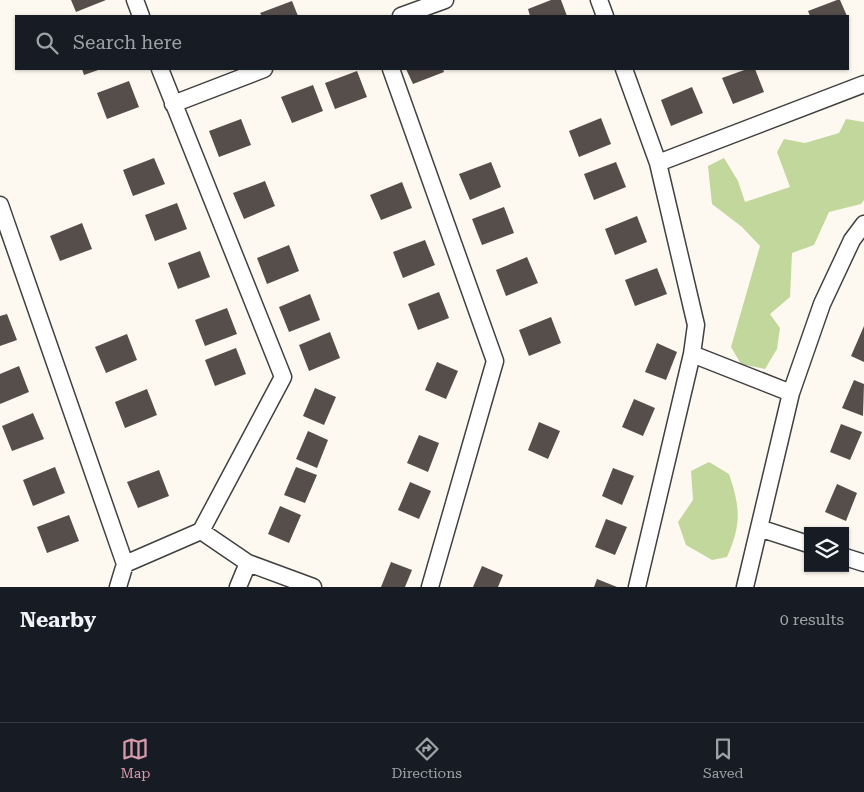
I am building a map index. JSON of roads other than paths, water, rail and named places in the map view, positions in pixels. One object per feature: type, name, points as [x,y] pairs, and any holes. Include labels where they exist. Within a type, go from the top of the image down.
[{"type":"street","points":[[135,0],[141,15]]},
{"type":"street","points":[[404,15],[445,0]]},
{"type":"street","points":[[599,0],[605,15]]},
{"type":"street","points":[[125,564],[201,531],[283,377],[160,70]]},
{"type":"street","points":[[173,104],[261,70]]},
{"type":"street","points":[[391,70],[495,361],[430,587]]},
{"type":"street","points":[[624,70],[658,163],[696,325],[692,354],[637,587]]},
{"type":"street","points":[[658,163],[864,84]]},
{"type":"street","points":[[0,204],[125,564],[118,587]]},
{"type":"street","points":[[745,587],[790,393],[822,304],[852,240],[864,224]]},
{"type":"street","points":[[692,354],[790,393]]},
{"type":"street","points":[[759,528],[804,543]]},
{"type":"street","points":[[201,531],[248,563],[313,587]]},
{"type":"street","points":[[849,558],[864,563]]},
{"type":"street","points":[[238,587],[248,563]]}]
